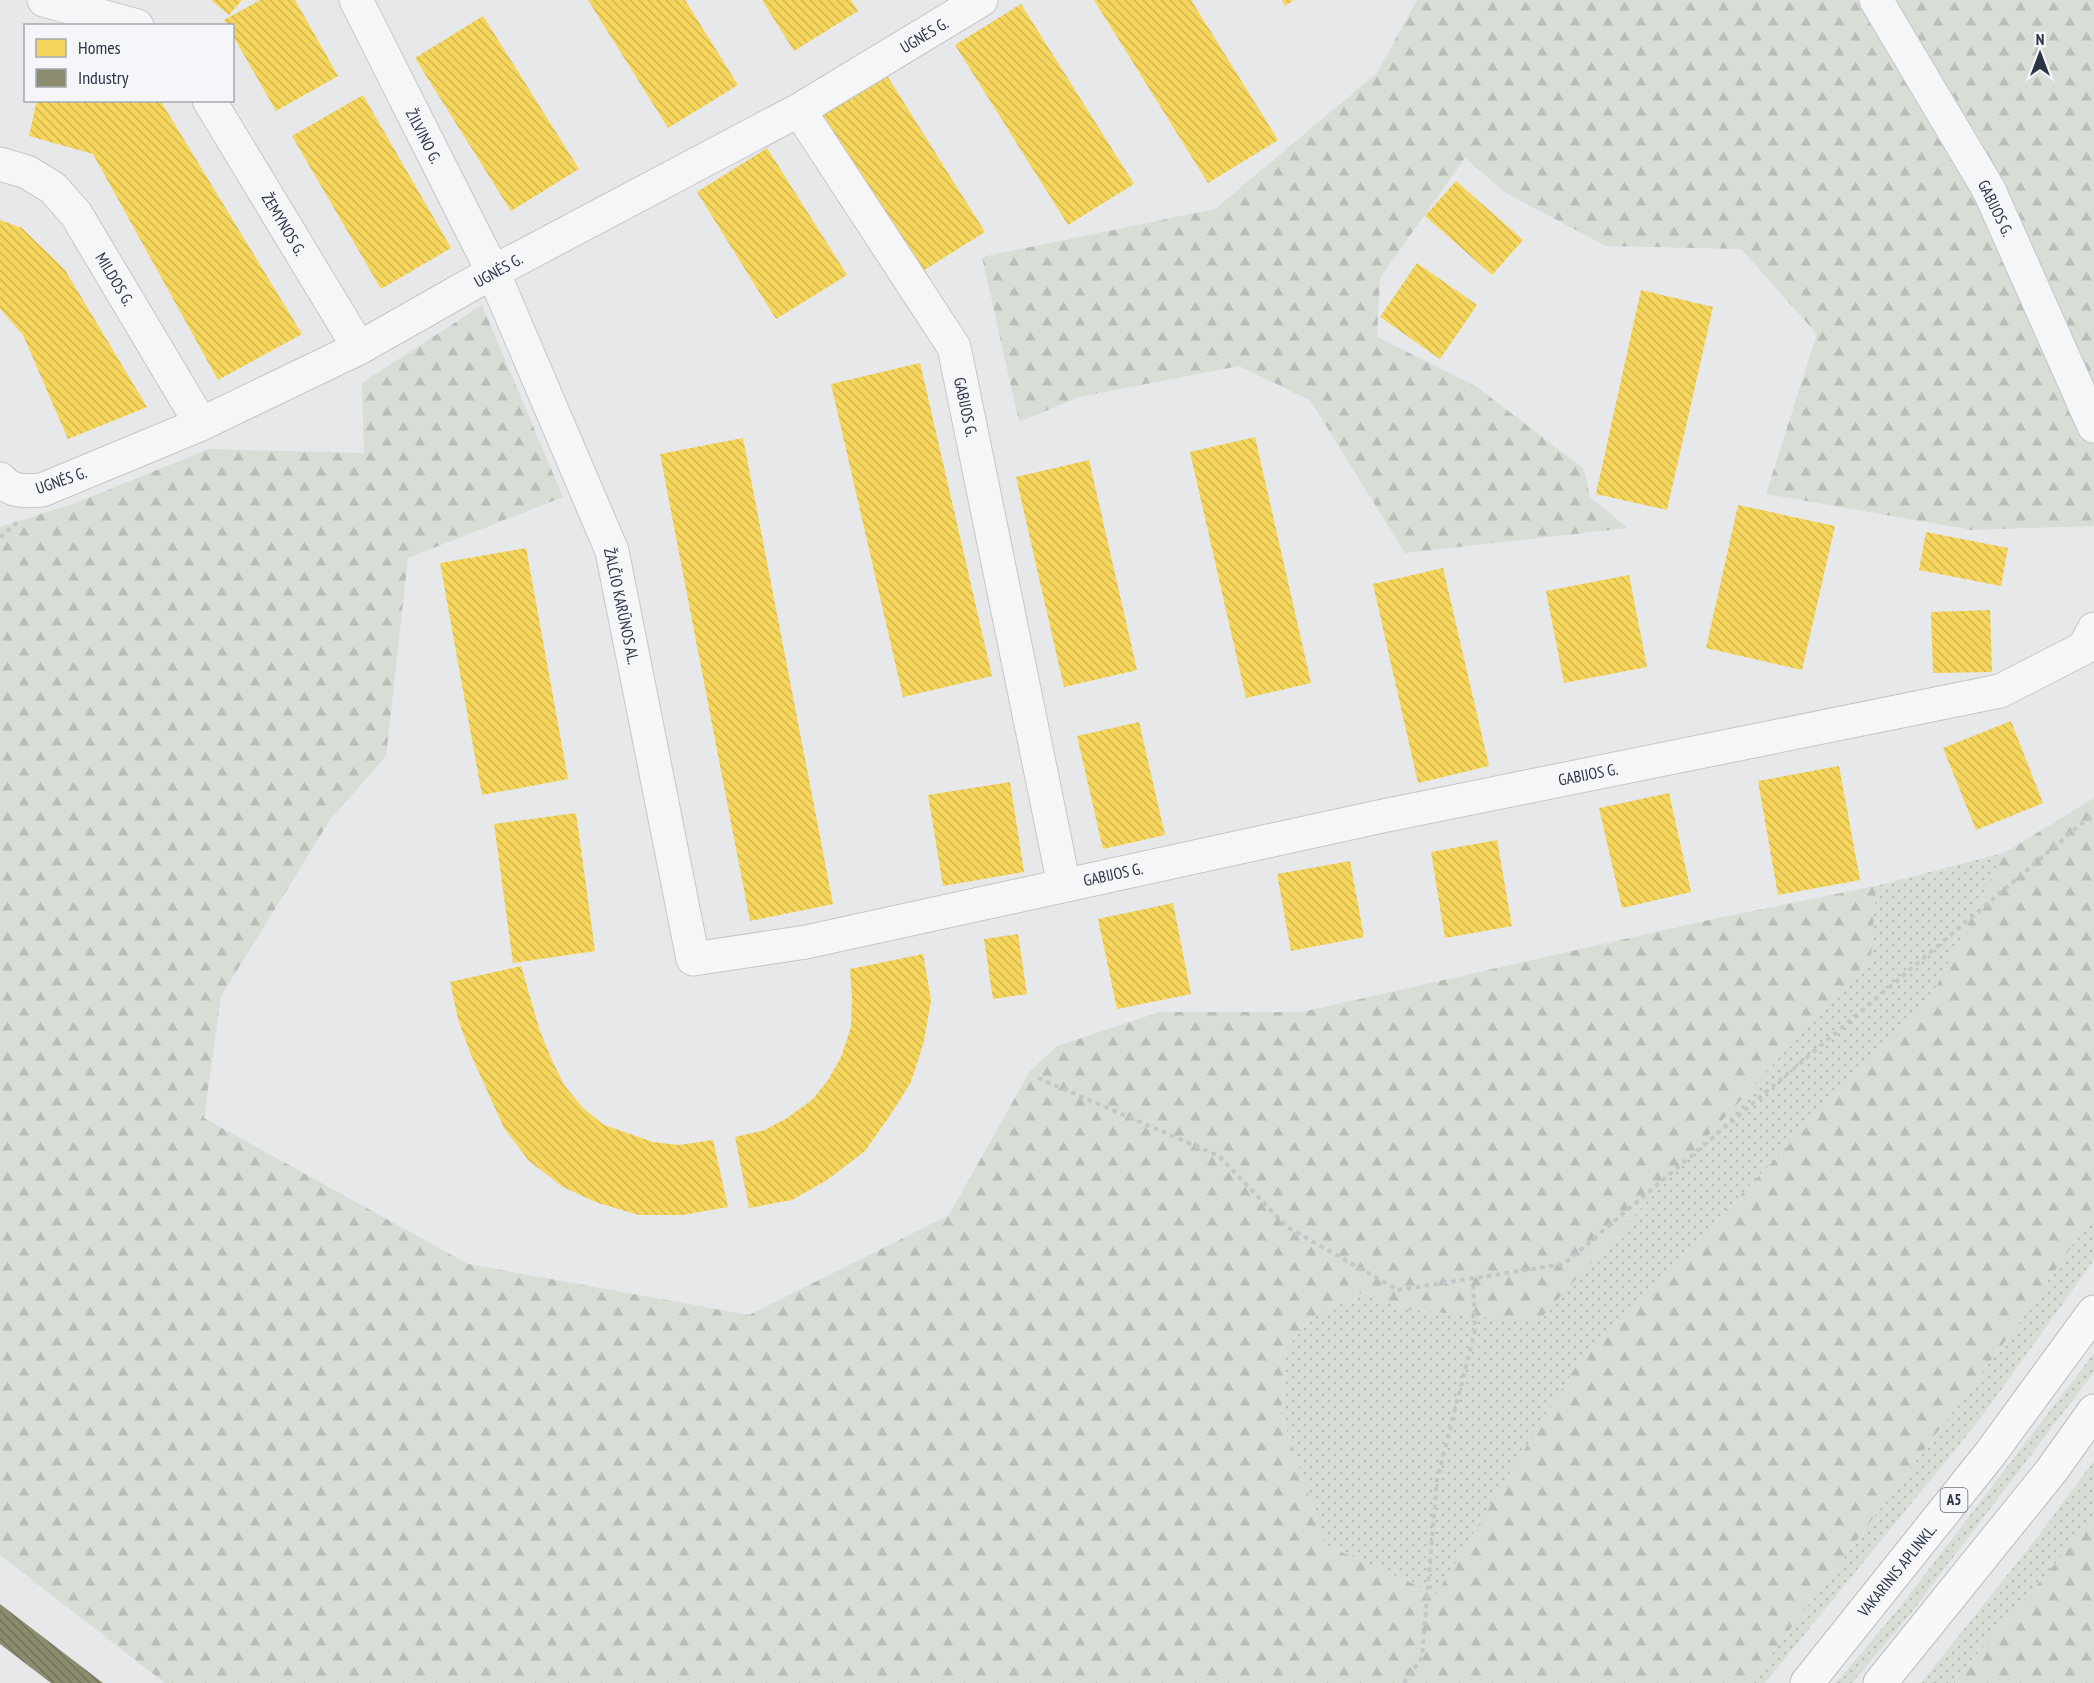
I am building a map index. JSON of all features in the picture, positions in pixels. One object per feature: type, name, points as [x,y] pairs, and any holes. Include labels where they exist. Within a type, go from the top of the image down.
[{"type":"highway","name":"VAKARINIS APLINKL.","points":[[1807,1683],[1990,1454],[2094,1312]]},
{"type":"highway","points":[[1880,1683],[2052,1470],[2094,1411]]},
{"type":"street","points":[[44,0],[130,24]]},
{"type":"street","name":"ŽILVINO G.","points":[[356,0],[493,272]]},
{"type":"street","name":"UGNĖS G.","points":[[0,480],[18,491],[42,490],[201,424],[359,348],[493,272],[799,110],[981,0]]},
{"type":"street","name":"GABIJOS G.","points":[[1876,0],[1989,190],[2094,426]]},
{"type":"street","name":"ŽEMYNOS G.","points":[[210,102],[359,348]]},
{"type":"street","name":"GABIJOS G.","points":[[799,110],[954,347],[1064,885]]},
{"type":"street","name":"MILDOS G.","points":[[0,164],[27,172],[53,188],[76,214],[201,424]]},
{"type":"street","name":"ŽALČIO KARŪNOS AL.","points":[[493,272],[612,551],[693,959]]},
{"type":"street","name":"GABIJOS G.","points":[[693,959],[806,942],[1389,814],[2000,691],[2084,648],[2094,629]]},
{"type":"path","points":[[1038,1078],[1219,1156],[1287,1227],[1398,1290],[1564,1264],[2094,813]]},
{"type":"path","points":[[1404,1683],[1422,1657],[1437,1480],[1475,1330],[1473,1278]]},
{"type":"green space","points":[[1417,0],[2094,0],[2094,526],[1972,530],[1766,494],[1817,334],[1741,249],[1606,246],[1506,193],[1465,158],[1380,278],[1377,337],[1477,387],[1584,469],[1590,497],[1628,528],[1405,553],[1310,400],[1239,366],[1079,397],[1019,422],[982,257],[1215,209],[1377,73]]},
{"type":"green space","points":[[482,305],[563,497],[408,558],[386,756],[330,820],[221,996],[204,1118],[468,1264],[749,1315],[949,1215],[1030,1071],[1057,1046],[1160,1012],[1302,1012],[1718,918],[1876,886],[1871,958],[1537,1322],[1405,1309],[1362,1293],[1310,1318],[1286,1349],[1281,1415],[1326,1545],[1436,1594],[1574,1369],[1932,995],[2004,853],[2094,798],[2094,1213],[2024,1316],[1750,1683],[165,1683],[0,1555],[0,527],[73,504],[209,449],[364,453],[362,383]]},
{"type":"green space","points":[[2004,853],[1932,995],[1574,1369],[1436,1595],[1326,1545],[1281,1414],[1286,1349],[1310,1318],[1362,1293],[1405,1309],[1871,958],[1876,886]]},
{"type":"green space","points":[[2094,1213],[2094,1260],[1980,1419],[1765,1683],[1750,1683],[2024,1316]]},
{"type":"green space","points":[[2094,1353],[2094,1372],[1910,1614],[1852,1683],[1836,1683],[1900,1607]]},
{"type":"green space","points":[[2094,1461],[2094,1519],[1952,1683],[1921,1683],[2039,1535]]},
{"type":"green space","points":[[2094,1519],[2094,1683],[1952,1683]]},
{"type":"building: Homes","points":[[211,0],[242,0],[229,15]]},
{"type":"building: Homes","points":[[260,0],[295,0],[338,76],[276,111],[234,38],[234,24],[227,24],[224,20]]},
{"type":"building: Homes","points":[[588,0],[685,0],[738,85],[668,128]]},
{"type":"building: Homes","points":[[762,0],[851,0],[858,11],[794,51]]},
{"type":"building: Homes","points":[[1094,0],[1191,0],[1278,140],[1208,183]]},
{"type":"building: Homes","points":[[1282,0],[1294,0],[1285,6]]},
{"type":"building: Homes","points":[[1021,4],[1134,184],[1068,225],[955,45]]},
{"type":"building: Homes","points":[[483,16],[579,169],[511,211],[415,58]]},
{"type":"building: Homes","points":[[886,74],[985,232],[921,272],[822,114]]},
{"type":"building: Homes","points":[[363,95],[451,248],[381,289],[292,136]]},
{"type":"building: Homes","points":[[37,102],[161,102],[302,334],[218,380],[93,154],[29,136]]},
{"type":"building: Homes","points":[[767,148],[847,275],[776,319],[697,192]]},
{"type":"building: Homes","points":[[1456,181],[1523,240],[1492,275],[1425,216]]},
{"type":"building: Homes","points":[[0,220],[22,228],[65,270],[147,407],[68,439],[23,335],[0,309]]},
{"type":"building: Homes","points":[[1417,263],[1477,305],[1440,359],[1380,317]]},
{"type":"building: Homes","points":[[1641,290],[1713,307],[1667,510],[1596,494]]},
{"type":"building: Homes","points":[[920,363],[992,676],[903,697],[831,384]]},
{"type":"building: Homes","points":[[1255,437],[1311,683],[1246,698],[1190,452]]},
{"type":"building: Homes","points":[[743,438],[833,904],[750,921],[660,454]]},
{"type":"building: Homes","points":[[1089,460],[1137,670],[1064,687],[1016,477]]},
{"type":"building: Homes","points":[[1738,505],[1835,526],[1802,670],[1706,648]]},
{"type":"building: Homes","points":[[1926,532],[2008,548],[2001,586],[1919,570]]},
{"type":"building: Homes","points":[[526,548],[568,779],[482,795],[440,563]]},
{"type":"building: Homes","points":[[1443,568],[1489,766],[1418,783],[1373,584]]},
{"type":"building: Homes","points":[[1629,575],[1647,667],[1564,683],[1546,591]]},
{"type":"building: Homes","points":[[1990,610],[1992,672],[1933,673],[1931,612]]},
{"type":"building: Homes","points":[[2011,721],[2043,803],[1976,830],[1943,748]]},
{"type":"building: Homes","points":[[1139,722],[1165,835],[1103,849],[1077,736]]},
{"type":"building: Homes","points":[[1839,766],[1860,880],[1778,895],[1758,781]]},
{"type":"building: Homes","points":[[1010,782],[1024,872],[943,886],[928,795]]},
{"type":"building: Homes","points":[[1669,793],[1691,892],[1622,908],[1599,808]]},
{"type":"building: Homes","points":[[576,813],[595,951],[513,963],[494,824]]},
{"type":"building: Homes","points":[[1497,840],[1512,926],[1445,938],[1431,852]]},
{"type":"building: Homes","points":[[1350,861],[1364,937],[1291,951],[1277,874]]},
{"type":"building: Homes","points":[[1173,903],[1191,994],[1117,1009],[1098,919]]},
{"type":"building: Homes","points":[[1018,934],[1027,994],[993,999],[984,939]]},
{"type":"building: Homes","points":[[923,954],[931,1000],[924,1041],[911,1082],[889,1117],[865,1151],[827,1180],[792,1200],[749,1208],[735,1137],[765,1130],[787,1118],[812,1100],[828,1080],[841,1057],[851,1027],[850,969]]},
{"type":"building: Homes","points":[[521,966],[540,1031],[551,1058],[564,1085],[584,1109],[604,1125],[653,1142],[678,1145],[713,1140],[728,1207],[682,1215],[639,1215],[598,1203],[563,1187],[529,1161],[504,1128],[471,1055],[458,1019],[450,982]]},
{"type":"building: Industry","points":[[0,1604],[103,1683],[51,1683],[0,1644]]}]
